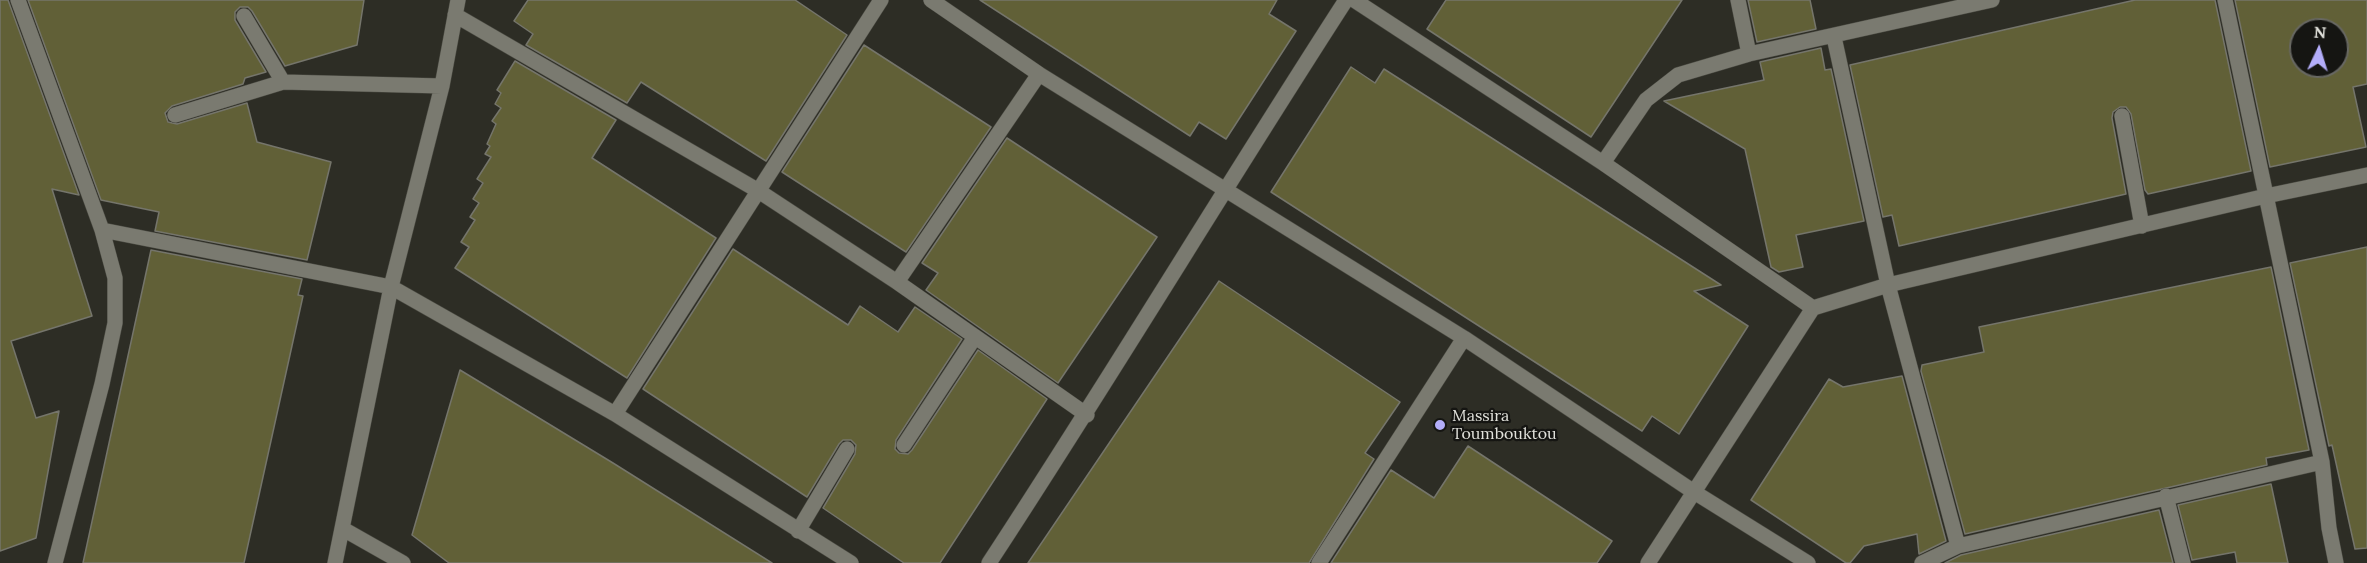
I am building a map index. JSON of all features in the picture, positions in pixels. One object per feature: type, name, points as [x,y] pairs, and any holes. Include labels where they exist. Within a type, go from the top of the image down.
[{"type":"street","points":[[18,0],[102,230],[115,278],[115,322],[99,395],[54,563]]},
{"type":"street","points":[[615,414],[881,0]]},
{"type":"street","points":[[930,0],[1039,74],[1464,338],[1694,492],[1808,563]]},
{"type":"street","points":[[989,563],[1087,415],[1223,190],[1346,0]]},
{"type":"street","points":[[1354,0],[1603,163],[1813,308]]},
{"type":"street","points":[[1738,0],[1749,54]]},
{"type":"street","points":[[1914,0],[1918,16]]},
{"type":"street","points":[[1603,163],[1646,100],[1678,75],[1697,67],[1992,0]]},
{"type":"street","points":[[2225,0],[2322,462],[2329,528],[2336,563]]},
{"type":"street","points":[[335,563],[391,287],[442,86],[457,8],[757,190],[897,282],[1087,415]]},
{"type":"street","points":[[244,16],[283,82]]},
{"type":"street","points":[[1834,37],[1888,285],[1958,546]]},
{"type":"street","points":[[897,282],[1039,74]]},
{"type":"street","points":[[175,116],[283,82],[442,86]]},
{"type":"street","points":[[2122,116],[2142,226]]},
{"type":"street","points":[[1648,563],[1813,308],[1888,285],[2266,196],[2367,175]]},
{"type":"street","points":[[102,230],[391,287],[615,414],[850,563]]},
{"type":"street","points":[[904,445],[975,337]]},
{"type":"street","points":[[1319,563],[1464,338]]},
{"type":"street","points":[[798,531],[847,449]]},
{"type":"street","points":[[1922,563],[1958,546],[2166,496],[2322,462]]},
{"type":"street","points":[[2166,496],[2183,563]]},
{"type":"street","points":[[343,528],[403,563]]},
{"type":"building","points":[[0,0],[8,0],[79,195],[52,189],[92,316],[11,341],[36,418],[59,411],[36,538],[0,551]]},
{"type":"building","points":[[28,0],[364,0],[357,45],[285,66],[252,11],[248,7],[240,7],[235,12],[235,20],[266,72],[245,78],[243,84],[172,106],[165,113],[168,122],[177,124],[247,103],[257,142],[331,162],[307,260],[155,231],[159,212],[101,200]]},
{"type":"building","points":[[528,0],[795,0],[847,35],[766,161],[641,82],[627,103],[526,45],[533,34],[514,21]]},
{"type":"building","points":[[980,0],[1277,0],[1269,14],[1296,31],[1226,139],[1199,122],[1190,136]]},
{"type":"building","points":[[1446,0],[1682,0],[1591,137],[1427,29]]},
{"type":"building","points":[[1748,0],[1810,0],[1816,29],[1757,42]]},
{"type":"building","points":[[2135,0],[2215,0],[2251,171],[2148,194],[2145,190],[2131,114],[2126,107],[2120,107],[2113,112],[2112,118],[2126,194],[1899,246],[1892,215],[1883,217],[1850,65]]},
{"type":"building","points":[[2235,0],[2367,0],[2367,84],[2353,87],[2366,147],[2270,167]]},
{"type":"building","points":[[864,45],[991,127],[906,252],[782,172]]},
{"type":"building","points":[[1821,48],[1825,70],[1831,69],[1864,221],[1796,235],[1803,267],[1779,272],[1771,267],[1745,149],[1664,101],[1764,80],[1760,62]]},
{"type":"building","points":[[515,61],[616,120],[592,158],[716,238],[627,378],[455,268],[469,247],[461,242],[475,220],[470,217],[479,203],[473,199],[483,183],[477,179],[491,157],[485,154],[490,146],[487,144],[496,124],[492,121],[501,108],[495,104],[501,93],[497,90]]},
{"type":"building","points":[[1351,67],[1375,83],[1384,69],[1721,285],[1694,291],[1748,326],[1679,434],[1652,416],[1642,431],[1271,192]]},
{"type":"building","points":[[1007,138],[1157,237],[1058,383],[926,290],[938,273],[922,263]]},
{"type":"building","points":[[2367,247],[2367,548],[2355,549],[2332,445],[2329,446],[2290,263]]},
{"type":"building","points":[[733,249],[848,325],[860,306],[898,332],[915,307],[962,339],[896,440],[895,449],[899,453],[908,454],[912,450],[978,350],[1047,399],[940,563],[904,563],[823,508],[855,454],[856,445],[851,440],[843,440],[839,444],[807,497],[643,389]]},
{"type":"building","points":[[151,250],[302,279],[298,295],[303,296],[244,563],[83,563]]},
{"type":"building","points":[[2271,267],[2309,450],[2266,458],[2267,465],[1965,534],[1921,371],[1922,365],[1984,352],[1979,327]]},
{"type":"building","points":[[1219,281],[1400,402],[1365,453],[1374,459],[1309,563],[1028,563]]},
{"type":"building","points":[[460,370],[772,563],[449,563],[412,535]]},
{"type":"building","points":[[1902,376],[1946,541],[1919,554],[1917,534],[1864,546],[1850,563],[1846,563],[1751,500],[1829,379],[1843,387]]},
{"type":"building","points":[[1468,446],[1612,541],[1597,563],[1331,563],[1391,470],[1434,498]]},
{"type":"building","points":[[2271,484],[2288,563],[2237,563],[2235,552],[2192,560],[2178,505]]},
{"type":"building","points":[[2159,510],[2173,563],[1945,563],[1961,555]]},
{"type":"place","name":"Massira Toumbouktou","points":[[1440,425]]}]
